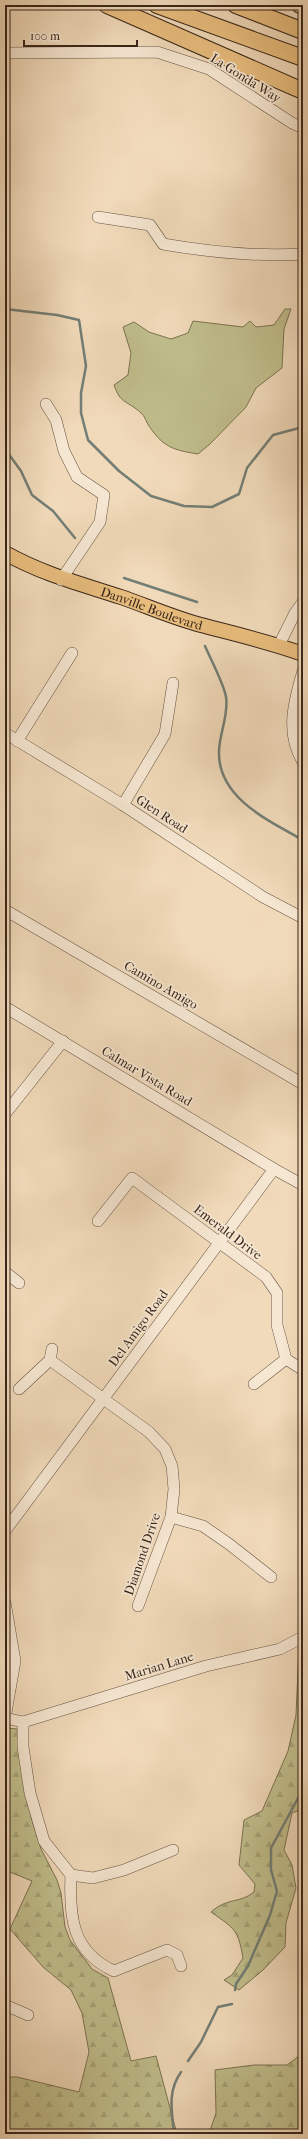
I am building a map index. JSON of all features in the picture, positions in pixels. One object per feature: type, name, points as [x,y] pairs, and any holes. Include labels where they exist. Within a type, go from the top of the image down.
[{"type":"highway","points":[[107,5],[303,91]]},
{"type":"highway","points":[[157,5],[303,58]]},
{"type":"highway","points":[[236,5],[303,31]]},
{"type":"main road","name":"Danville Boulevard","points":[[5,553],[31,567],[62,580],[120,597],[199,625],[279,645],[303,654]]},
{"type":"street","name":"La Gonda Way","points":[[5,53],[157,52],[209,69],[292,123],[303,128]]},
{"type":"street","points":[[98,217],[150,225],[163,244],[207,252],[280,255],[303,254]]},
{"type":"street","points":[[46,404],[56,420],[64,451],[76,477],[104,495],[100,522],[62,580]]},
{"type":"street","points":[[279,645],[295,613],[303,602]]},
{"type":"street","points":[[18,741],[72,653]]},
{"type":"street","points":[[303,671],[294,701],[292,734],[303,762]]},
{"type":"street","points":[[123,805],[165,734],[173,683]]},
{"type":"street","name":"Glen Road","points":[[5,733],[123,805],[263,898],[303,918]]},
{"type":"street","name":"Camino Amigo","points":[[5,910],[303,1084]]},
{"type":"street","name":"Calmar Vista Road","points":[[5,1007],[274,1169]]},
{"type":"street","points":[[5,1114],[63,1041]]},
{"type":"street","points":[[274,1169],[303,1185]]},
{"type":"street","name":"Del Amigo Road","points":[[5,1531],[274,1169]]},
{"type":"street","name":"Emerald Drive","points":[[98,1221],[132,1178],[266,1277],[277,1293],[277,1325],[286,1359]]},
{"type":"street","points":[[5,1272],[19,1283]]},
{"type":"street","name":"Diamond Drive","points":[[19,1389],[51,1354],[103,1399],[149,1432],[165,1449],[172,1466],[174,1489],[171,1517],[138,1606]]},
{"type":"street","points":[[254,1384],[286,1359],[303,1370]]},
{"type":"street","points":[[171,1517],[203,1526],[271,1578]]},
{"type":"street","points":[[5,1602],[15,1661],[5,1719],[23,1722],[23,1746],[30,1793],[44,1841],[72,1875],[93,1878],[124,1870],[173,1850]]},
{"type":"street","name":"Marian Lane","points":[[23,1722],[206,1666],[280,1649],[303,1637]]},
{"type":"street","points":[[72,1875],[70,1905],[74,1928],[82,1946],[99,1964],[114,1971],[167,1950],[177,1955],[181,1966]]},
{"type":"street","points":[[5,2005],[28,2016]]},
{"type":"green space","points":[[285,309],[291,309],[284,329],[282,368],[256,388],[246,407],[210,444],[198,454],[175,449],[164,443],[154,433],[142,414],[119,396],[114,385],[128,375],[131,353],[123,327],[134,322],[149,332],[171,339],[188,333],[193,321],[243,327],[250,321],[256,327],[274,325]]},
{"type":"green space","points":[[303,1645],[303,1809],[292,1813],[284,1850],[292,1865],[296,1888],[286,1923],[285,1947],[263,1970],[239,1990],[224,1980],[232,1975],[243,1958],[237,1935],[230,1926],[211,1912],[223,1904],[249,1896],[254,1892],[255,1884],[239,1865],[244,1820],[262,1811],[288,1751],[296,1715],[299,1646]]},
{"type":"green space","points":[[7,1728],[17,1729],[31,1817],[41,1849],[57,1880],[61,1893],[65,1927],[70,1940],[92,1969],[108,1978],[131,2061],[156,2056],[177,2134],[5,2134],[5,2077],[17,2077],[79,2092],[89,2052],[82,2013],[71,1990],[43,1967],[10,1929],[32,1881],[5,1870],[5,1749]]},
{"type":"green space","points":[[303,2053],[303,2134],[209,2134],[216,2113],[215,2070],[254,2065],[287,2065]]},
{"type":"waterway","points":[[5,309],[57,315],[79,320],[86,366],[81,393],[81,413],[88,440],[119,471],[151,496],[184,506],[212,507],[239,494],[247,468],[273,435],[303,427]]},
{"type":"waterway","points":[[5,449],[21,471],[32,495],[53,511],[75,538]]},
{"type":"waterway","points":[[124,578],[197,602]]},
{"type":"waterway","points":[[205,646],[220,679],[226,697],[227,704],[219,752],[221,768],[227,782],[236,795],[261,816],[303,840]]},
{"type":"waterway","points":[[235,1990],[236,1984],[248,1966],[270,1915],[277,1891],[271,1870],[271,1848],[303,1789]]},
{"type":"waterway","points":[[188,2061],[201,2042],[218,2007],[232,2004]]},
{"type":"waterway","points":[[174,2134],[172,2094],[181,2072]]}]
